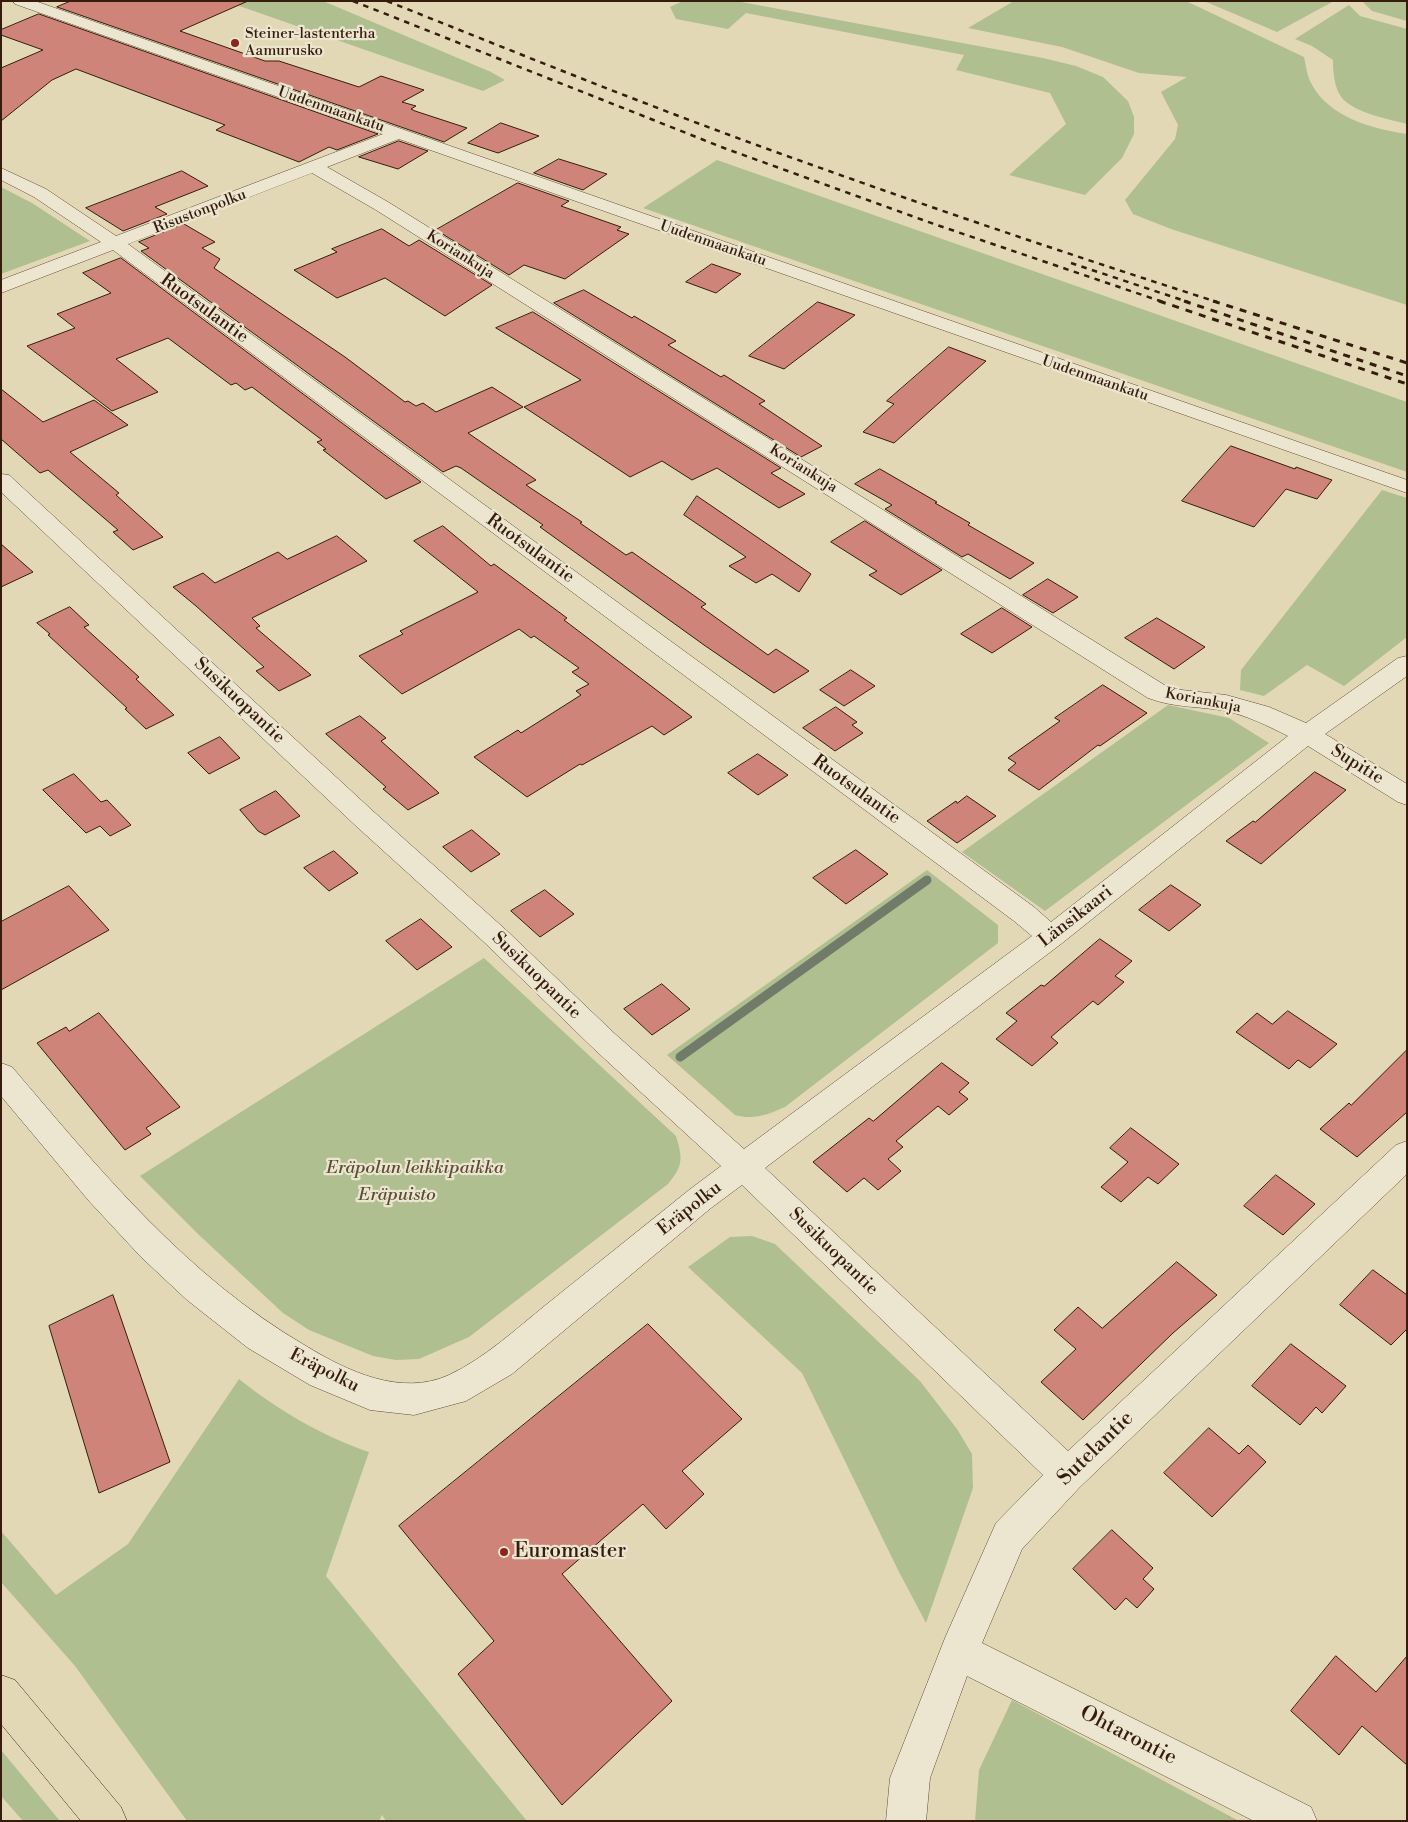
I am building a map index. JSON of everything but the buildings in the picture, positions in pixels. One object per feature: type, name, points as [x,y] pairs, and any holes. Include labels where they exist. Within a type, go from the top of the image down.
[{"type":"main road","points":[[1,1694],[107,1821]]},
{"type":"street","name":"Uudenmaankatu","points":[[20,1],[1407,487]]},
{"type":"street","name":"Risustonpolku","points":[[1,287],[398,134]]},
{"type":"street","name":"Koriankuja","points":[[314,167],[382,206],[1157,692],[1169,696],[1212,701],[1260,713],[1306,734]]},
{"type":"street","name":"Ruotsulantie","points":[[1,173],[40,192],[116,244],[1024,914],[1052,937]]},
{"type":"street","name":"Susikuopantie","points":[[1,480],[358,812],[495,936],[604,1042],[743,1168],[1068,1475]]},
{"type":"street","name":"Länsikaari","points":[[743,1168],[1052,937],[1306,734],[1407,664]]},
{"type":"street","name":"Supitie","points":[[1306,734],[1407,796]]},
{"type":"street","name":"Eräpolku","points":[[1,1075],[100,1192],[152,1247],[200,1290],[260,1337],[322,1374],[370,1394],[414,1399],[454,1390],[500,1363],[700,1199],[743,1168]]},
{"type":"street","name":"Sutelantie","points":[[906,1821],[910,1778],[958,1651],[1009,1536],[1068,1475],[1407,1154]]},
{"type":"street","name":"Ohtarontie","points":[[958,1651],[1297,1821]]},
{"type":"green space","points":[[225,1],[323,1],[491,72],[505,80],[483,91]]},
{"type":"green space","points":[[683,1],[736,1],[1043,58],[1076,66],[1103,77],[1128,101],[1134,117],[1134,134],[1122,158],[1085,195],[1009,175],[1066,124],[1050,93],[956,70],[964,55],[746,13],[728,29],[676,19],[670,7]]},
{"type":"green space","points":[[1014,1],[1186,1],[1304,57],[1311,83],[1328,105],[1340,113],[1366,125],[1407,134],[1407,305],[1171,229],[1133,214],[1125,200],[1175,139],[1178,125],[1161,92],[1187,77],[1139,73],[1062,47],[968,28]]},
{"type":"green space","points":[[1204,1],[1334,1],[1277,32]]},
{"type":"green space","points":[[1362,1],[1407,1],[1407,21],[1372,11]]},
{"type":"green space","points":[[1349,5],[1360,16],[1407,29],[1407,124],[1363,112],[1348,103],[1342,98],[1337,89],[1333,60],[1312,46],[1295,39]]},
{"type":"green space","points":[[717,160],[1407,402],[1407,472],[643,208]]},
{"type":"green space","points":[[1,187],[32,203],[90,241],[1,274]]},
{"type":"green space","points":[[1382,490],[1407,498],[1407,637],[1344,686],[1307,665],[1264,696],[1240,690],[1241,670]]},
{"type":"green space","points":[[1168,705],[1229,718],[1269,743],[1045,911],[962,852]]},
{"type":"green space","points":[[927,870],[998,925],[998,943],[785,1107],[760,1116],[735,1115],[667,1055]]},
{"type":"green space","name":"Eräpuisto","points":[[484,958],[676,1136],[680,1151],[679,1167],[668,1184],[469,1337],[419,1359],[396,1360],[373,1356],[309,1330],[283,1313],[199,1235],[140,1176]]},
{"type":"green space","points":[[752,1236],[775,1244],[920,1381],[957,1429],[972,1454],[973,1488],[926,1623],[898,1570],[802,1373],[688,1267],[730,1237]]},
{"type":"green space","points":[[239,1379],[285,1412],[317,1430],[369,1452],[326,1576],[527,1821],[386,1821],[382,1815],[379,1821],[187,1821],[75,1666],[1,1582],[1,1531],[56,1595],[128,1544]]},
{"type":"green space","points":[[1012,1700],[1239,1821],[975,1821],[979,1770]]},
{"type":"green space","points":[[1,1750],[60,1821],[23,1821],[1,1796]]},
{"type":"waterway","points":[[680,1057],[927,880]]},
{"type":"railway","points":[[353,1],[724,148],[934,224],[1163,302]]},
{"type":"railway","points":[[387,1],[743,140],[979,223],[1217,302]]},
{"type":"railway","points":[[1071,263],[1188,302]]},
{"type":"railway","points":[[1159,301],[1407,384]]},
{"type":"railway","points":[[1184,301],[1407,376]]},
{"type":"railway","points":[[1213,301],[1407,363]]},
{"type":"place","name":"Steiner-lastenterha Aamurusko","points":[[235,43]]},
{"type":"place","name":"Euromaster","points":[[504,1552]]},
{"type":"park label","name":"Eräpolun leikkipaikka","points":[[415,1169]]}]
